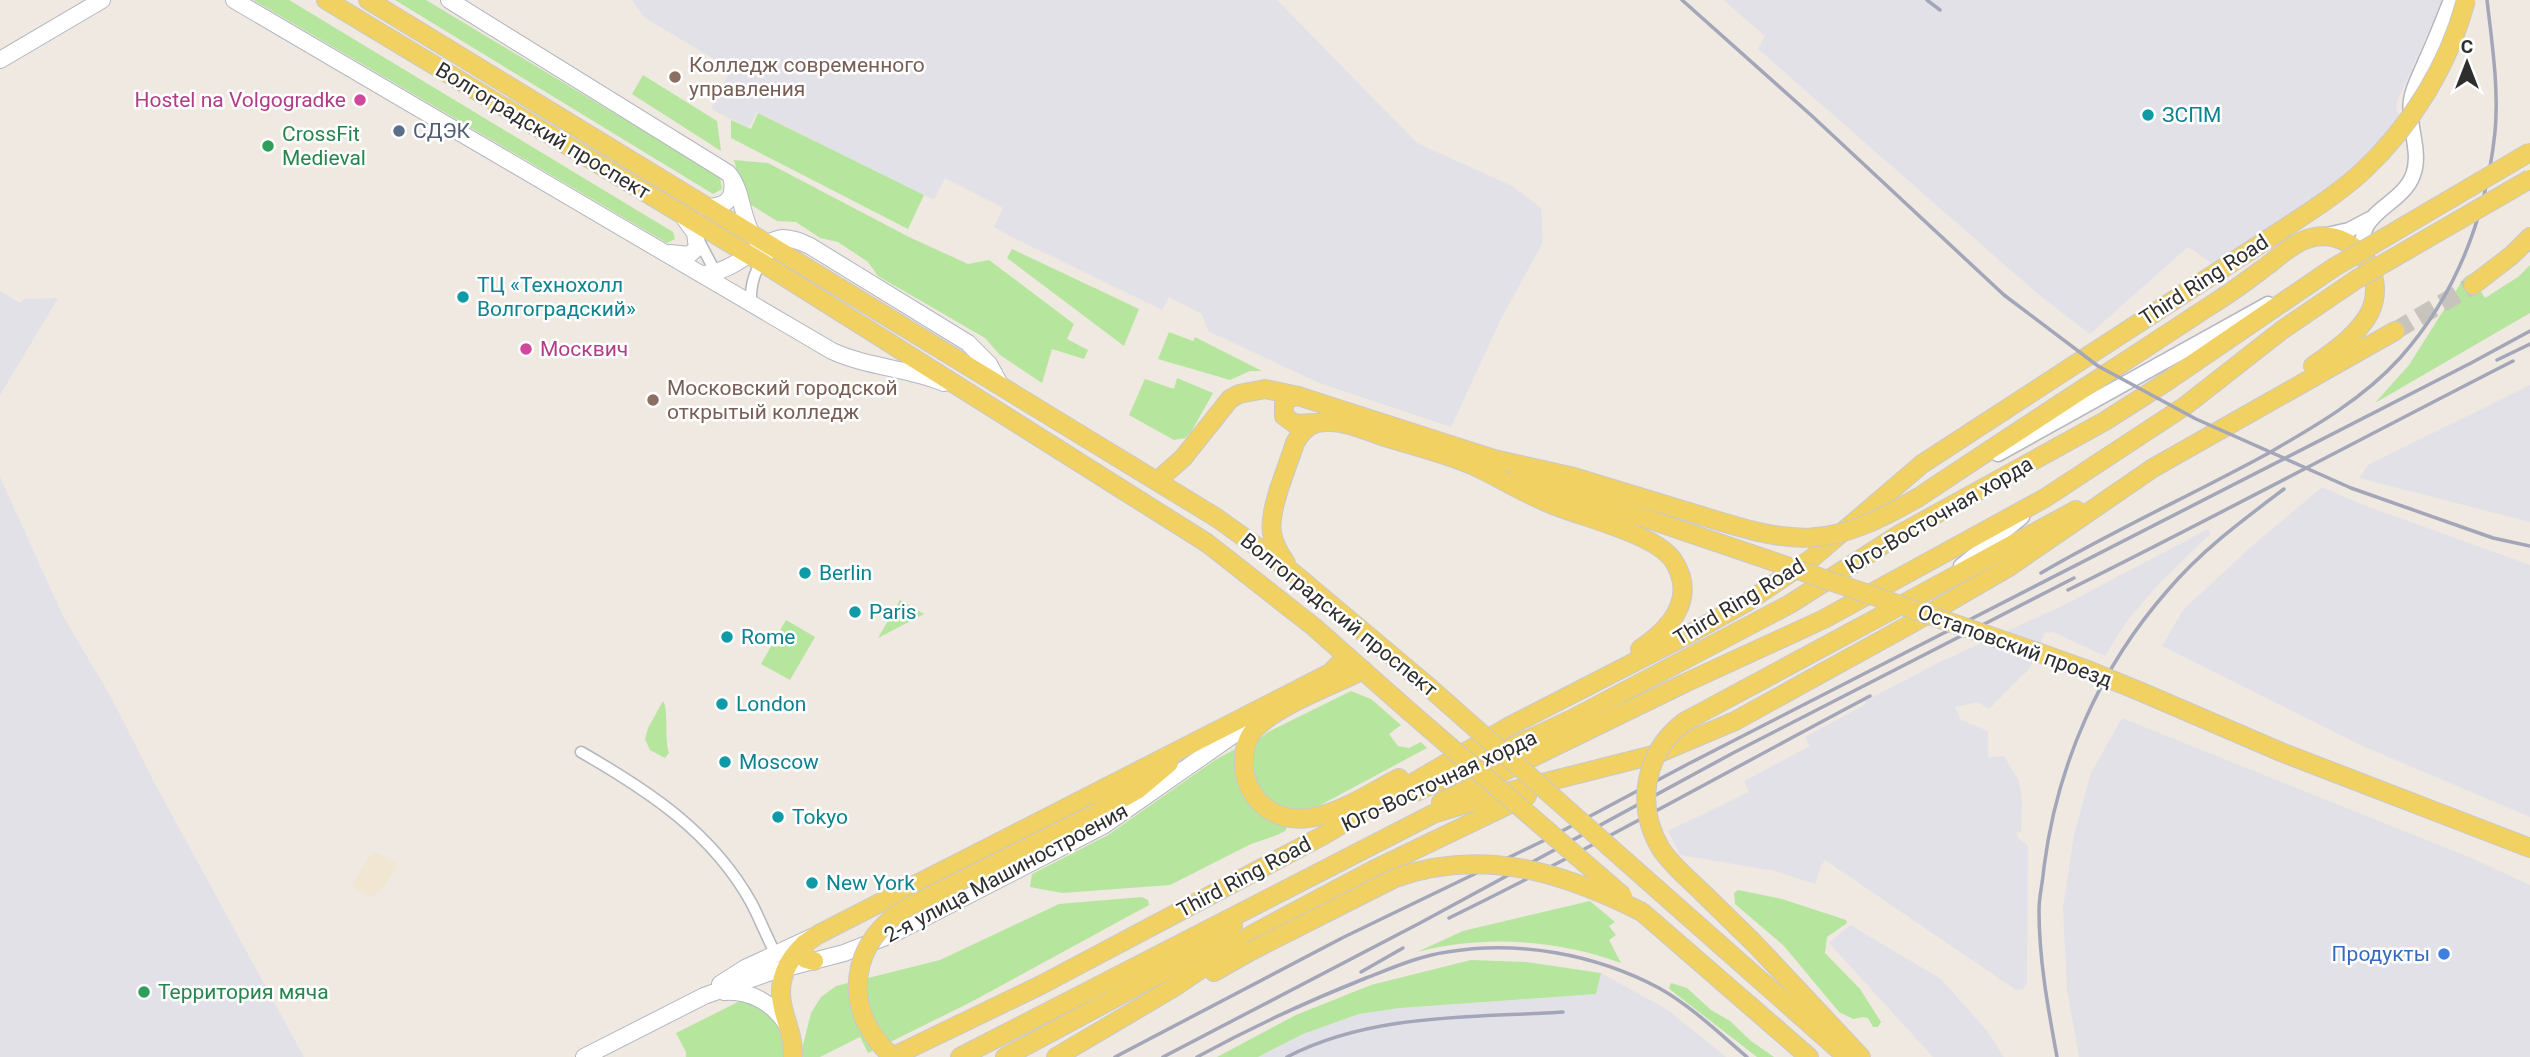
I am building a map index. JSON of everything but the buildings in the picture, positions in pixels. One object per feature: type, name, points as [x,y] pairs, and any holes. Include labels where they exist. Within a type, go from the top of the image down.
[{"type":"main road","points":[[0,60],[102,0]]},
{"type":"main road","name":"Волгоградский проспект","points":[[234,0],[713,277],[832,351],[851,359],[926,376],[966,391]]},
{"type":"main road","name":"Волгоградский проспект","points":[[326,0],[755,259],[1207,543],[1239,566],[1347,656],[1809,1057]]},
{"type":"main road","name":"Волгоградский проспект","points":[[368,0],[1217,518],[1292,572],[1430,688],[1847,1057]]},
{"type":"main road","points":[[449,0],[713,162],[732,178],[746,225],[766,243]]},
{"type":"main road","name":"Third Ring Road","points":[[893,1057],[1041,985],[1324,835],[1508,727],[1693,632],[1768,589],[1811,559],[1922,464],[2344,187],[2377,156],[2418,105],[2454,38],[2466,0]]},
{"type":"main road","name":"Юго-Восточная хорда","points":[[1324,835],[1572,719],[1790,604],[1900,534],[2105,421],[2166,382],[2267,308],[2530,152]]},
{"type":"main road","points":[[705,207],[727,203],[733,192],[732,178]]},
{"type":"main road","name":"Юго-Восточная хорда","points":[[1366,847],[1479,782],[1824,619],[2045,498],[2185,406],[2282,330],[2357,279],[2530,179]]},
{"type":"main road","points":[[667,252],[682,256],[695,252],[698,243],[695,233],[682,216]]},
{"type":"main road","points":[[2473,285],[2512,255],[2530,237]]},
{"type":"main road","points":[[713,277],[755,259],[766,243],[781,238],[794,239],[810,246],[968,343],[989,364],[1002,386]]},
{"type":"main road","points":[[1158,480],[1183,458],[1230,399],[1239,394],[1265,389],[1298,396],[1494,459],[1574,477],[1764,535],[1813,539],[1861,527],[1919,497],[2098,388],[2293,246],[2312,238],[2336,238],[2347,242],[2356,248],[2370,265],[2374,276],[2373,303],[2363,323],[2340,347],[2251,412]]},
{"type":"main road","name":"Third Ring Road","points":[[960,1057],[1407,826],[1462,804],[1627,762],[1681,745],[1735,721],[2009,567],[2153,468],[2395,331]]},
{"type":"main road","points":[[1298,396],[1289,398],[1284,403],[1284,416],[1295,424],[1343,423],[1470,465],[1545,502],[1639,536],[1665,551],[1678,569],[1681,582],[1680,604],[1676,615],[1659,636],[1590,684]]},
{"type":"main road","points":[[1292,572],[1279,552],[1271,526],[1295,443],[1300,434],[1314,423]]},
{"type":"main road","name":"Остаповский проезд","points":[[1494,459],[1542,483],[2090,671],[2281,752],[2530,848]]},
{"type":"main road","points":[[1861,1057],[1754,943],[1670,860],[1650,827],[1646,800],[1646,786],[1658,750],[1673,730],[1690,719],[2153,468]]},
{"type":"main road","name":"2-я улица Машиностроения","points":[[584,1057],[704,996],[745,968],[811,939],[1195,748],[1330,673],[1347,656]]},
{"type":"main road","name":"2-я улица Машиностроения","points":[[704,996],[884,938],[1103,826],[1195,748],[1233,736],[1363,670]]},
{"type":"main road","points":[[1268,717],[1252,732],[1247,742],[1243,761],[1247,781],[1259,802],[1267,809],[1278,815],[1302,819],[1333,811],[1496,729],[1508,727]]},
{"type":"main road","points":[[893,1057],[870,1031],[860,1007],[858,993],[860,966],[864,954],[868,943],[883,923],[909,906],[1138,790],[1195,748]]},
{"type":"main road","points":[[1056,1057],[1173,988],[1238,943],[1373,870],[1538,791],[1627,762]]},
{"type":"main road","points":[[1088,1039],[1104,1034],[1251,951],[1414,871],[1481,862],[1526,869],[1594,889],[1642,912]]},
{"type":"main road","points":[[1006,1057],[1169,969],[1285,890]]},
{"type":"main road","points":[[811,939],[803,953],[806,959],[814,961]]},
{"type":"main road","points":[[793,1057],[790,1028],[782,1000],[786,968],[811,939]]},
{"type":"main road","points":[[704,996],[729,992],[754,996],[779,1013],[790,1028]]},
{"type":"street","points":[[2370,265],[2362,238],[2366,226],[2374,216],[2403,191],[2414,174],[2416,157],[2410,113],[2412,93],[2451,0]]},
{"type":"street","points":[[2312,238],[2349,230],[2374,216]]},
{"type":"street","points":[[695,233],[713,277]]},
{"type":"street","points":[[751,302],[755,259]]},
{"type":"street","points":[[2098,388],[2267,308]]},
{"type":"street","points":[[1944,580],[2045,498]]},
{"type":"street","points":[[581,752],[649,793],[693,827],[735,877],[752,904],[775,953]]},
{"type":"shaded area","points":[[632,0],[1277,0],[1417,143],[1512,186],[1541,208],[1543,242],[1501,319],[1451,427],[1319,383],[1208,331],[1202,314],[1169,297],[1162,310],[1010,236],[994,227],[1003,208],[945,178],[934,200],[757,112],[749,128],[711,109],[731,69],[645,18]]},
{"type":"shaded area","points":[[1723,0],[2442,1],[2397,102],[2396,108],[2401,119],[2364,161],[2323,196],[2213,264],[2188,247],[2090,334],[2039,295],[1758,49],[1765,36]]},
{"type":"shaded area","points":[[0,291],[20,303],[24,299],[58,298],[0,395]]},
{"type":"shaded area","points":[[2530,385],[2530,522],[2359,478],[2368,465]]},
{"type":"shaded area","points":[[0,477],[63,616],[112,699],[155,784],[304,1057],[0,1057]]},
{"type":"shaded area","points":[[2322,487],[2361,504],[2530,565],[2530,817],[2365,747],[2162,646],[2183,610],[2252,546]]},
{"type":"shaded area","points":[[2208,529],[2210,534],[2158,585],[2127,621],[2105,656],[2053,632],[2045,633],[2030,668],[1989,709],[1978,702],[1955,707],[1961,720],[1988,731],[1988,757],[2004,756],[2019,781],[2022,799],[2021,832],[2016,833],[2019,839],[2028,845],[2027,983],[2023,989],[2016,990],[1825,860],[1815,884],[1775,871],[1680,855],[1668,831],[1749,792],[1744,781],[1810,746],[1805,737],[1866,704],[1865,701],[1938,663],[2062,606]]},
{"type":"shaded area","points":[[2122,718],[2469,857],[2530,885],[2530,1057],[2079,1057],[2067,990],[2063,908],[2074,835],[2091,773]]},
{"type":"shaded area","points":[[375,852],[396,863],[396,867],[373,898],[352,886],[371,854]]},
{"type":"shaded area","points":[[1850,925],[1941,979],[1987,1031],[2004,1057],[1933,1057],[1829,943]]},
{"type":"shaded area","points":[[1601,973],[1668,1010],[1726,1057],[1258,1057],[1303,1034],[1359,1014],[1400,1008],[1596,994]]},
{"type":"green space","points":[[253,0],[289,0],[673,232],[675,239],[667,243]]},
{"type":"green space","points":[[395,0],[426,0],[720,177],[722,189],[713,194]]},
{"type":"green space","points":[[643,75],[717,121],[721,151],[632,94]]},
{"type":"green space","points":[[758,113],[924,195],[908,229],[731,138],[731,120],[751,129]]},
{"type":"green space","points":[[734,160],[768,163],[909,237],[968,264],[989,260],[1074,324],[1067,339],[1088,350],[1084,359],[1052,349],[1042,383],[1000,355],[985,338],[878,276],[868,262],[838,242],[820,238],[796,222],[777,221],[745,201]]},
{"type":"green space","points":[[1012,249],[1139,309],[1124,346],[1007,258]]},
{"type":"green space","points":[[2530,265],[2530,313],[2375,403],[2409,365],[2464,278],[2470,274],[2485,298],[2518,277]]},
{"type":"green space","points":[[1169,332],[1193,341],[1195,337],[1262,371],[1250,371],[1230,380],[1158,359]]},
{"type":"green space","points":[[1177,378],[1213,393],[1191,432],[1185,438],[1174,440],[1129,415],[1145,379],[1174,389]]},
{"type":"green space","points":[[900,600],[924,614],[878,638]]},
{"type":"green space","points":[[786,620],[815,637],[790,680],[761,664]]},
{"type":"green space","points":[[1351,691],[1371,699],[1401,725],[1389,734],[1398,746],[1409,748],[1421,742],[1427,748],[1313,809],[1303,811],[1281,808],[1266,799],[1251,772],[1253,744],[1268,732]]},
{"type":"green space","points":[[663,701],[669,753],[665,758],[650,750],[645,739]]},
{"type":"green space","points":[[1239,747],[1238,772],[1289,824],[1285,831],[1251,844],[1170,885],[1062,893],[1030,887],[1032,874],[1108,835],[1215,760]]},
{"type":"green space","points":[[1738,890],[1782,899],[1846,920],[1847,923],[1827,937],[1825,953],[1860,989],[1881,1022],[1878,1027],[1873,1027],[1868,1018],[1853,1019],[1839,1012],[1784,946],[1735,904],[1734,893]]},
{"type":"green space","points":[[1142,897],[1148,900],[1149,905],[971,1002],[868,1053],[860,1037],[820,1057],[800,1057],[811,1013],[821,997],[836,986],[940,960],[1059,904]]},
{"type":"green space","points":[[1590,901],[1615,922],[1609,926],[1616,935],[1609,940],[1621,963],[1571,949],[1520,942],[1468,943],[1417,952],[1463,931]]},
{"type":"green space","points":[[1471,960],[1526,962],[1601,973],[1596,994],[1400,1008],[1359,1014],[1303,1034],[1258,1057],[1217,1057],[1296,1015],[1371,985]]},
{"type":"green space","points":[[1671,983],[1687,988],[1711,1010],[1730,1021],[1751,1041],[1774,1057],[1757,1057],[1672,991],[1669,988]]},
{"type":"green space","points":[[744,999],[753,1000],[780,1023],[788,1057],[686,1057],[676,1033]]},
{"type":"tunnel","points":[[2395,331],[2473,285]]},
{"type":"railway","points":[[1682,0],[1812,116],[2004,295],[2098,366],[2196,419],[2351,488],[2493,538],[2530,546]]},
{"type":"railway","points":[[1927,0],[1940,10]]},
{"type":"railway","points":[[2041,573],[2267,454],[2320,423],[2386,373],[2420,334],[2437,308],[2465,253],[2476,224],[2491,163],[2496,99],[2487,0]]},
{"type":"railway","points":[[1115,1057],[1344,937],[1547,839],[2530,331]]},
{"type":"railway","points":[[2497,360],[2530,344]]},
{"type":"railway","points":[[2068,590],[2513,361]]},
{"type":"railway","points":[[2057,1057],[2042,966],[2039,905],[2050,829],[2059,792],[2085,719],[2122,651],[2168,590],[2223,536],[2284,489]]},
{"type":"railway","points":[[1163,1057],[1420,923],[1733,753],[2074,578]]},
{"type":"railway","points":[[1449,918],[1608,837],[1870,696]]},
{"type":"railway","points":[[1361,972],[1403,948]]},
{"type":"railway","points":[[1197,1057],[1302,1005],[1406,963],[1447,952],[1501,948],[1556,953],[1609,966],[1634,976],[1682,1003],[1747,1057]]},
{"type":"railway","points":[[1287,1057],[1353,1032],[1387,1025],[1457,1017],[1563,1012]]},
{"type":"place","name":"Колледж современного управления","points":[[675,77]]},
{"type":"place","name":"Hostel na Volgogradke","points":[[360,100]]},
{"type":"place","name":"ЗСПМ","points":[[2148,115]]},
{"type":"place","name":"СДЭК","points":[[399,131]]},
{"type":"place","name":"CrossFit Medieval","points":[[268,146]]},
{"type":"place","name":"ТЦ «Технохолл Волгоградский»","points":[[463,297]]},
{"type":"place","name":"Москвич","points":[[526,349]]},
{"type":"place","name":"Московский городской открытый колледж","points":[[653,400]]},
{"type":"place","name":"Berlin","points":[[805,573]]},
{"type":"place","name":"Paris","points":[[855,612]]},
{"type":"place","name":"Rome","points":[[727,637]]},
{"type":"place","name":"London","points":[[722,704]]},
{"type":"place","name":"Moscow","points":[[725,762]]},
{"type":"place","name":"Tokyo","points":[[778,817]]},
{"type":"place","name":"New York","points":[[812,883]]},
{"type":"place","name":"Продукты","points":[[2444,954]]},
{"type":"place","name":"Территория мяча","points":[[144,992]]}]
